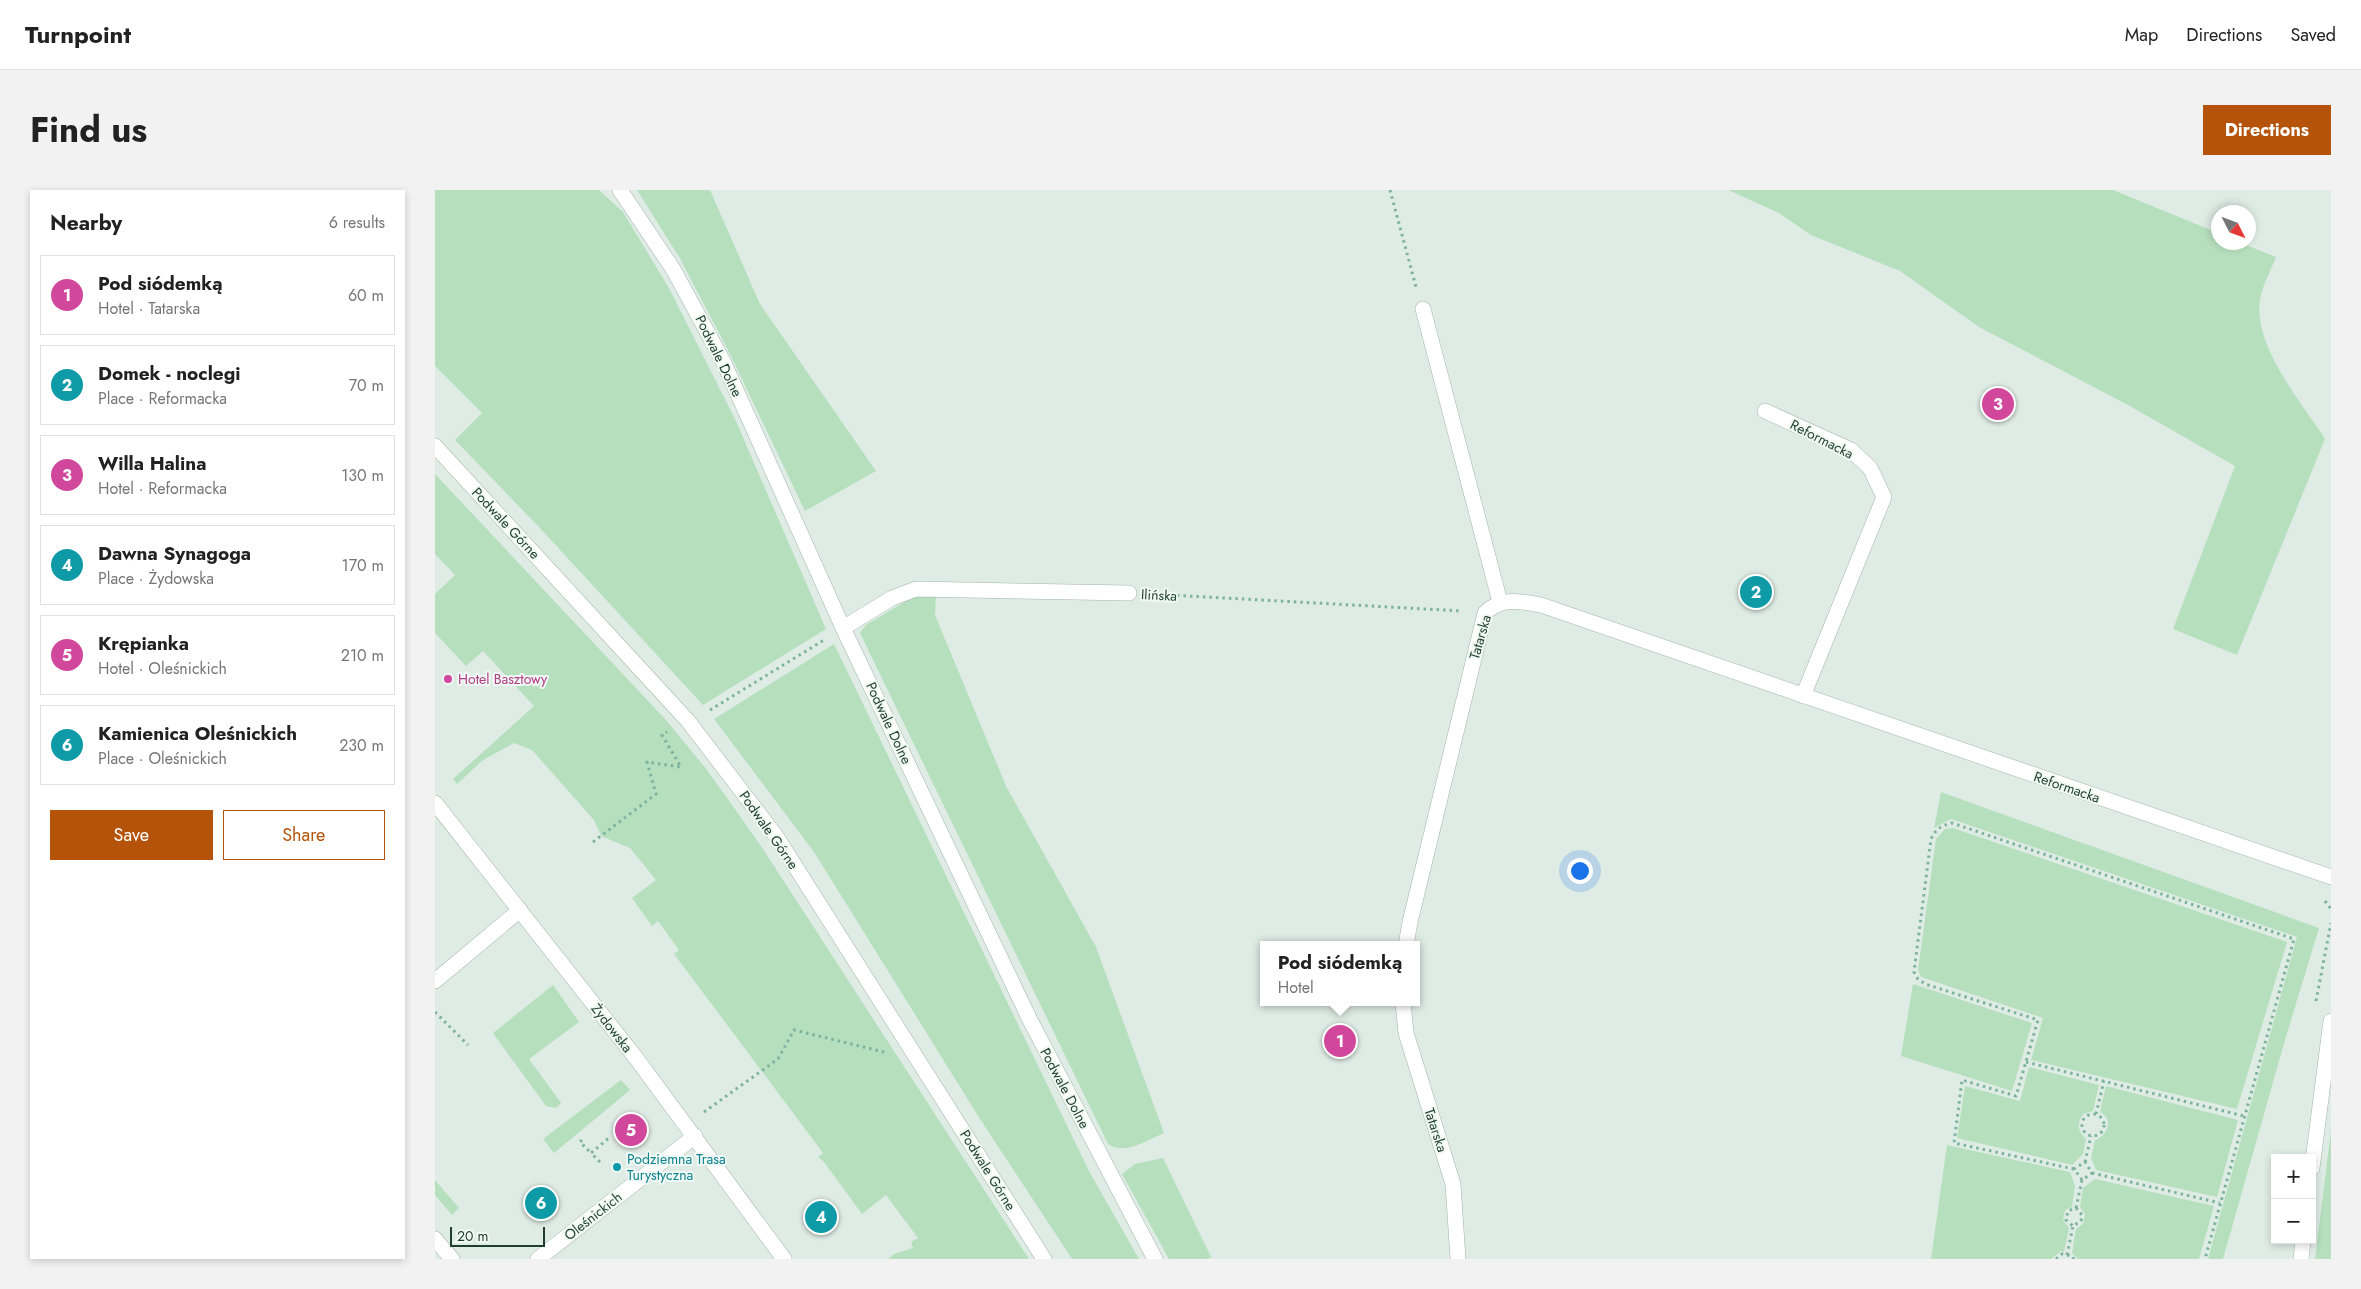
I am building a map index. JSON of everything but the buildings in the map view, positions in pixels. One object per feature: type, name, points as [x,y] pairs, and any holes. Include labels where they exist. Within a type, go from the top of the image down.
[{"type":"street","name":"Podwale Dolne","points":[[620,190],[673,268],[723,361],[843,628],[1030,1020],[1155,1259]]},
{"type":"street","name":"Tatarska","points":[[1407,941],[1409,922],[1485,613],[1501,602],[1423,309]]},
{"type":"street","name":"Reformacka","points":[[1765,411],[1851,450],[1871,468],[1884,497],[1803,696]]},
{"type":"street","name":"Podwale Górne","points":[[435,446],[688,721],[776,836],[1044,1259]]},
{"type":"street","name":"Ilińska","points":[[843,628],[892,598],[916,589],[1129,593]]},
{"type":"street","name":"Reformacka","points":[[1501,602],[1518,601],[1541,605],[2331,877]]},
{"type":"street","name":"Żydowska","points":[[435,802],[691,1131],[784,1259]]},
{"type":"street","points":[[435,982],[520,910]]},
{"type":"street","name":"Tatarska","points":[[1403,1006],[1405,1033],[1453,1184],[1458,1259]]},
{"type":"street","points":[[2314,1154],[2331,1021]]},
{"type":"street","name":"Oleśnickich","points":[[538,1259],[691,1131]]},
{"type":"street","points":[[435,1239],[452,1259]]},
{"type":"street","points":[[2301,1259],[2303,1244]]},
{"type":"path","points":[[1390,190],[1423,309]]},
{"type":"path","name":"Ilińska","points":[[1129,593],[1485,613]]},
{"type":"path","points":[[705,714],[843,628]]},
{"type":"path","points":[[593,842],[656,794],[647,762],[681,767],[662,735],[674,728]]},
{"type":"path","points":[[2082,1180],[2074,1170],[1954,1143],[1962,1080],[2016,1096],[2038,1020],[1925,984],[1918,979],[1914,972],[1931,839],[1936,829],[1943,826],[1952,823],[2294,939],[2205,1259]]},
{"type":"path","points":[[435,1012],[468,1045]]},
{"type":"path","points":[[691,1131],[778,1059],[794,1030],[889,1053]]},
{"type":"path","points":[[2026,1062],[2245,1116]]},
{"type":"path","points":[[2095,1114],[2104,1081]]},
{"type":"path","points":[[2095,1114],[2103,1119],[2104,1127],[2100,1134],[2091,1136],[2084,1132],[2082,1123],[2087,1116],[2095,1114]]},
{"type":"path","points":[[2074,1170],[2085,1162],[2091,1136]]},
{"type":"path","points":[[591,1153],[610,1138]]},
{"type":"path","points":[[583,1140],[580,1142],[600,1162]]},
{"type":"path","points":[[2085,1162],[2092,1173],[2221,1203]]},
{"type":"path","points":[[2076,1208],[2082,1180],[2092,1173]]},
{"type":"path","points":[[2067,1255],[2073,1226],[2081,1221],[2082,1215],[2076,1208]]},
{"type":"path","points":[[2073,1226],[2066,1220],[2068,1211],[2076,1208]]},
{"type":"path","points":[[2056,1259],[2062,1254],[2074,1259]]},
{"type":"green space","points":[[435,190],[599,190],[623,212],[669,288],[735,419],[826,629],[703,705],[538,526],[455,440],[482,413],[435,366]]},
{"type":"green space","points":[[637,190],[710,190],[760,304],[876,471],[805,511],[729,352],[679,257]]},
{"type":"green space","points":[[1728,190],[2113,190],[2211,230],[2211,250],[2256,249],[2276,257],[2260,300],[2260,317],[2264,336],[2271,354],[2292,391],[2325,439],[2237,655],[2173,629],[2235,466],[2128,405],[1979,327],[1900,271],[1811,235],[1779,213]]},
{"type":"green space","points":[[435,474],[666,720],[707,770],[759,843],[1029,1259],[888,1259],[894,1254],[913,1248],[911,1242],[918,1238],[886,1195],[862,1214],[824,1162],[818,1157],[823,1153],[674,954],[679,950],[658,921],[652,926],[632,898],[656,880],[630,848],[601,836],[594,820],[532,750],[514,743],[483,760],[457,784],[453,779],[534,706],[483,651],[466,666],[435,633],[435,594],[455,575],[435,554]]},
{"type":"green space","points":[[916,595],[936,595],[935,615],[1006,786],[1096,947],[1164,1133],[1136,1146],[1122,1148],[1108,1144],[860,633],[866,625]]},
{"type":"green space","points":[[834,644],[1089,1171],[1139,1259],[1072,1259],[980,1119],[814,852],[714,719]]},
{"type":"green space","points":[[1941,792],[2319,928],[2223,1259],[2208,1259],[2297,937],[1951,819],[1934,828]]},
{"type":"green space","points":[[1953,828],[2287,942],[2237,1109],[2031,1060],[2043,1018],[1921,977],[1918,970],[1936,839],[1945,829]]},
{"type":"green space","points":[[1913,984],[2032,1023],[2012,1091],[1901,1056]]},
{"type":"green space","points":[[553,985],[579,1022],[529,1059],[561,1103],[556,1108],[546,1106],[493,1033]]},
{"type":"green space","points":[[2029,1067],[2099,1085],[2093,1111],[2083,1114],[2079,1124],[2081,1133],[2086,1139],[2083,1154],[2072,1165],[1957,1138],[1965,1086],[2020,1101]]},
{"type":"green space","points":[[621,1080],[630,1090],[554,1153],[543,1139]]},
{"type":"green space","points":[[2106,1086],[2238,1120],[2217,1197],[2096,1170],[2091,1158],[2095,1140],[2103,1135],[2108,1127],[2107,1119],[2100,1112]]},
{"type":"green space","points":[[2331,1130],[2331,1259],[2315,1259]]},
{"type":"green space","points":[[1947,1145],[2070,1172],[2075,1186],[2072,1207],[2065,1210],[2063,1220],[2069,1228],[2064,1252],[2061,1251],[2051,1259],[1931,1259]]},
{"type":"green space","points":[[1163,1158],[1211,1257],[1208,1259],[1169,1259],[1122,1174],[1135,1164]]},
{"type":"green space","points":[[2095,1179],[2214,1206],[2199,1259],[2078,1259],[2072,1253],[2076,1229],[2083,1224],[2085,1214],[2080,1207],[2083,1188]]},
{"type":"green space","points":[[435,1180],[459,1208],[452,1215],[435,1195]]},
{"type":"place","name":"Willa Halina","points":[[1998,404]]},
{"type":"place","name":"Domek - noclegi","points":[[1756,592]]},
{"type":"place","name":"Hotel Basztowy","points":[[448,679]]},
{"type":"place","name":"Pod siódemką","points":[[1340,1041]]},
{"type":"place","name":"Krępianka","points":[[631,1130]]},
{"type":"place","name":"Podziemna Trasa Turystyczna","points":[[617,1167]]},
{"type":"place","name":"Kamienica Oleśnickich","points":[[541,1203]]},
{"type":"place","name":"Dawna Synagoga","points":[[821,1217]]}]
